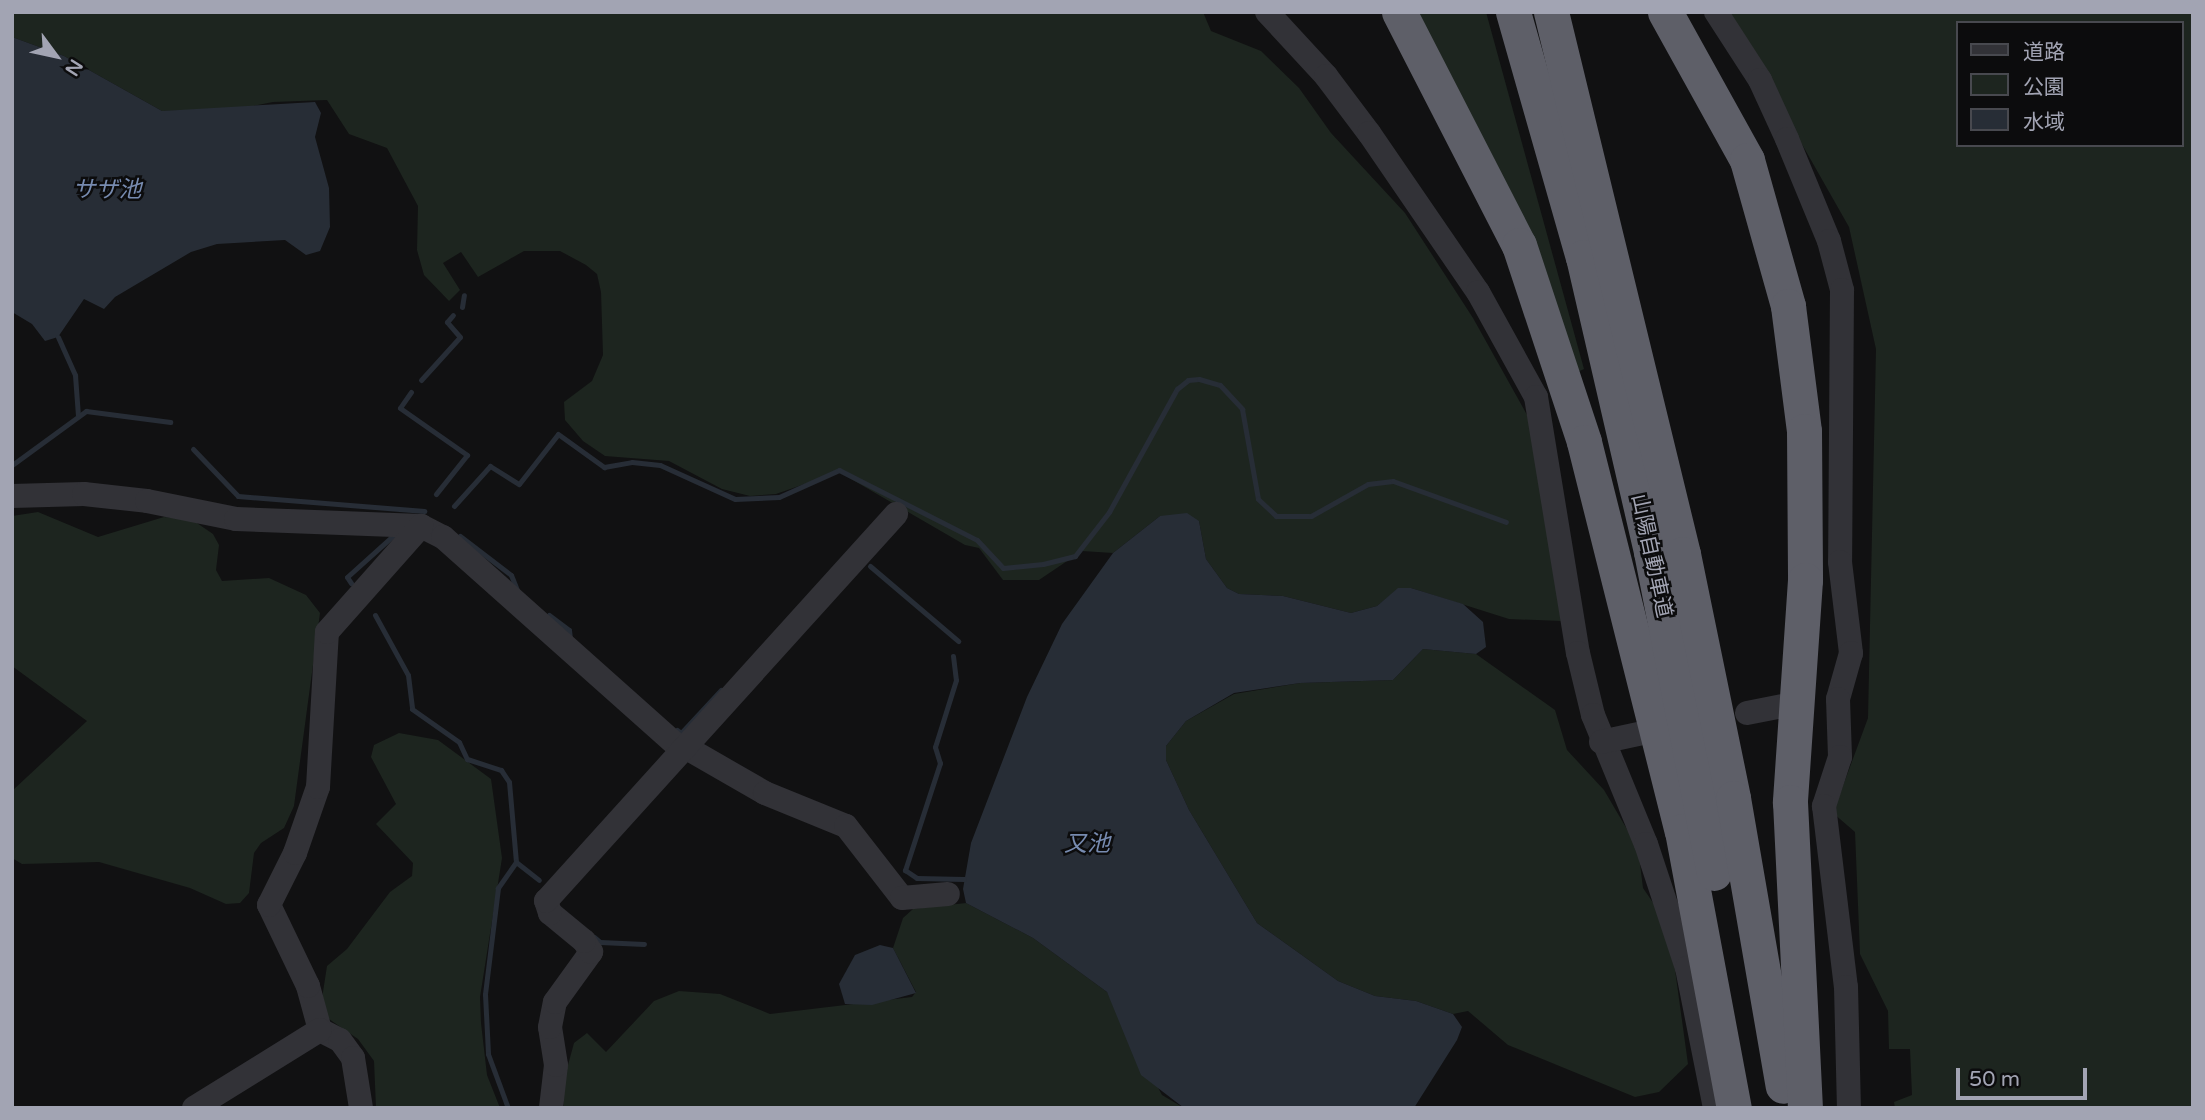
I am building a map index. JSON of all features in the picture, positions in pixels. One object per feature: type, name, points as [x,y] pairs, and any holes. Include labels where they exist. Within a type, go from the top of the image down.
[{"type":"highway","points":[[1399,12],[1519,245],[1584,442],[1682,831],[1734,1108]]},
{"type":"highway","name":"山陽自動車道","points":[[1513,12],[1583,257],[1651,552],[1706,823],[1750,1108]]},
{"type":"highway","name":"山陽自動車道","points":[[1551,12],[1683,554],[1734,798],[1787,1108]]},
{"type":"highway","points":[[1665,12],[1747,160],[1788,306],[1804,431],[1805,580],[1790,802],[1805,1108]]},
{"type":"street","points":[[1267,12],[1326,76],[1369,133],[1478,292],[1536,397],[1578,653],[1601,742],[1646,844],[1687,968],[1715,1108]]},
{"type":"street","points":[[1716,12],[1760,80],[1787,139],[1829,241],[1842,290],[1840,562],[1851,653],[1829,699],[1840,757],[1824,806],[1846,987],[1849,1108]]},
{"type":"street","points":[[12,496],[84,494],[147,501],[236,519],[421,526],[443,537],[683,749],[765,793],[846,826],[902,898],[948,894]]},
{"type":"street","points":[[551,1108],[556,1065],[550,1027],[555,1002],[591,952],[584,941],[550,913],[547,901],[896,514]]},
{"type":"street","points":[[360,1108],[353,1058],[340,1040],[320,1030],[308,986],[269,905],[295,853],[318,787],[327,632],[421,526]]},
{"type":"street","points":[[1747,713],[1782,706]]},
{"type":"street","points":[[1601,742],[1638,733]]},
{"type":"street","points":[[210,1104],[320,1030]]},
{"type":"green space","points":[[12,12],[1203,12],[1211,31],[1261,51],[1299,88],[1331,133],[1405,213],[1473,318],[1536,431],[1562,621],[1509,619],[1411,588],[1398,589],[1377,606],[1351,613],[1283,596],[1239,594],[1227,588],[1206,559],[1199,521],[1160,516],[1113,553],[1082,551],[1039,580],[1003,580],[979,548],[965,545],[839,472],[776,494],[750,496],[722,489],[669,461],[605,456],[583,441],[565,420],[564,402],[592,381],[603,355],[601,292],[597,274],[586,265],[560,251],[524,251],[478,277],[461,252],[443,263],[460,290],[449,301],[424,275],[417,250],[418,206],[387,148],[349,134],[327,100],[273,102],[233,110],[162,111],[64,56],[12,37]]},
{"type":"green space","points":[[1415,12],[1486,12],[1584,369],[1573,374]]},
{"type":"green space","points":[[1727,12],[2193,12],[2193,1108],[1895,1108],[1894,1102],[1912,1095],[1910,1049],[1889,1049],[1888,1011],[1860,954],[1855,832],[1833,813],[1868,718],[1876,349],[1849,227]]},
{"type":"green space","points":[[38,512],[98,537],[164,517],[191,519],[213,534],[219,545],[216,570],[222,581],[269,578],[306,595],[320,613],[294,806],[284,828],[261,843],[254,853],[249,893],[240,903],[226,904],[190,888],[99,862],[22,864],[12,858],[12,791],[87,721],[12,666],[12,516]]},
{"type":"green space","points":[[1423,649],[1476,654],[1555,710],[1567,750],[1604,790],[1638,848],[1643,888],[1669,926],[1688,1064],[1659,1092],[1635,1097],[1508,1045],[1468,1011],[1453,1014],[1416,1001],[1375,996],[1338,981],[1257,923],[1189,810],[1166,760],[1166,746],[1186,721],[1234,694],[1300,683],[1393,680]]},
{"type":"green space","points":[[399,733],[438,740],[491,779],[502,858],[480,997],[487,1075],[500,1108],[376,1108],[374,1061],[358,1039],[326,1017],[321,1005],[327,966],[347,949],[390,892],[412,876],[413,863],[376,824],[396,804],[371,757],[374,745]]},
{"type":"green space","points":[[966,903],[1033,938],[1107,992],[1162,1095],[1184,1108],[564,1108],[562,1087],[574,1043],[587,1033],[606,1052],[654,1001],[679,991],[720,994],[770,1014],[912,997],[916,992],[893,948],[903,918],[913,909]]},
{"type":"water","name":"サザ池","points":[[12,37],[64,56],[162,111],[315,102],[321,113],[315,137],[329,188],[330,227],[320,251],[306,255],[285,240],[217,244],[191,252],[115,297],[104,309],[84,299],[58,337],[45,341],[32,324],[12,312]]},
{"type":"water","name":"又池","points":[[1187,513],[1199,521],[1206,559],[1227,588],[1239,594],[1283,596],[1351,613],[1377,606],[1398,588],[1411,588],[1463,604],[1483,622],[1486,647],[1476,654],[1423,649],[1393,680],[1300,683],[1234,693],[1186,721],[1166,746],[1166,760],[1189,810],[1257,923],[1338,981],[1375,996],[1416,1001],[1453,1014],[1462,1027],[1457,1040],[1414,1108],[1184,1108],[1141,1075],[1107,992],[1033,938],[966,903],[963,889],[971,843],[1027,697],[1062,624],[1113,553],[1160,516]]},
{"type":"water","points":[[880,945],[893,948],[916,993],[872,1005],[845,1004],[839,984],[855,955]]},
{"type":"waterway","points":[[462,307],[464,295]]},
{"type":"waterway","points":[[421,380],[460,337],[447,322],[453,315]]},
{"type":"waterway","points":[[58,337],[75,375],[78,416]]},
{"type":"waterway","points":[[454,506],[490,466],[519,484],[558,434],[604,467],[632,462],[660,465],[735,499],[779,497],[839,470],[977,540],[1003,568],[1043,564],[1075,556],[1109,512],[1177,389],[1188,380],[1199,379],[1220,385],[1242,409],[1258,499],[1276,516],[1311,516],[1368,484],[1393,481],[1506,522]]},
{"type":"waterway","points":[[411,392],[400,408],[467,455],[436,494]]},
{"type":"waterway","points":[[12,465],[86,411],[170,422]]},
{"type":"waterway","points":[[193,449],[238,496],[424,511]]},
{"type":"waterway","points":[[351,583],[347,577],[396,533]]},
{"type":"waterway","points":[[460,536],[511,575],[517,590]]},
{"type":"waterway","points":[[870,566],[958,641]]},
{"type":"waterway","points":[[375,615],[408,675],[412,709],[459,742],[467,759],[501,770],[509,782],[516,862],[498,888],[485,994],[488,1054],[508,1108]]},
{"type":"waterway","points":[[549,615],[569,630],[570,638]]},
{"type":"waterway","points":[[953,656],[956,680],[935,747],[940,763],[905,870],[917,878],[964,879]]},
{"type":"waterway","points":[[677,730],[681,733],[721,690]]},
{"type":"waterway","points":[[516,862],[539,880]]},
{"type":"waterway","points":[[594,937],[600,942],[644,944]]}]
